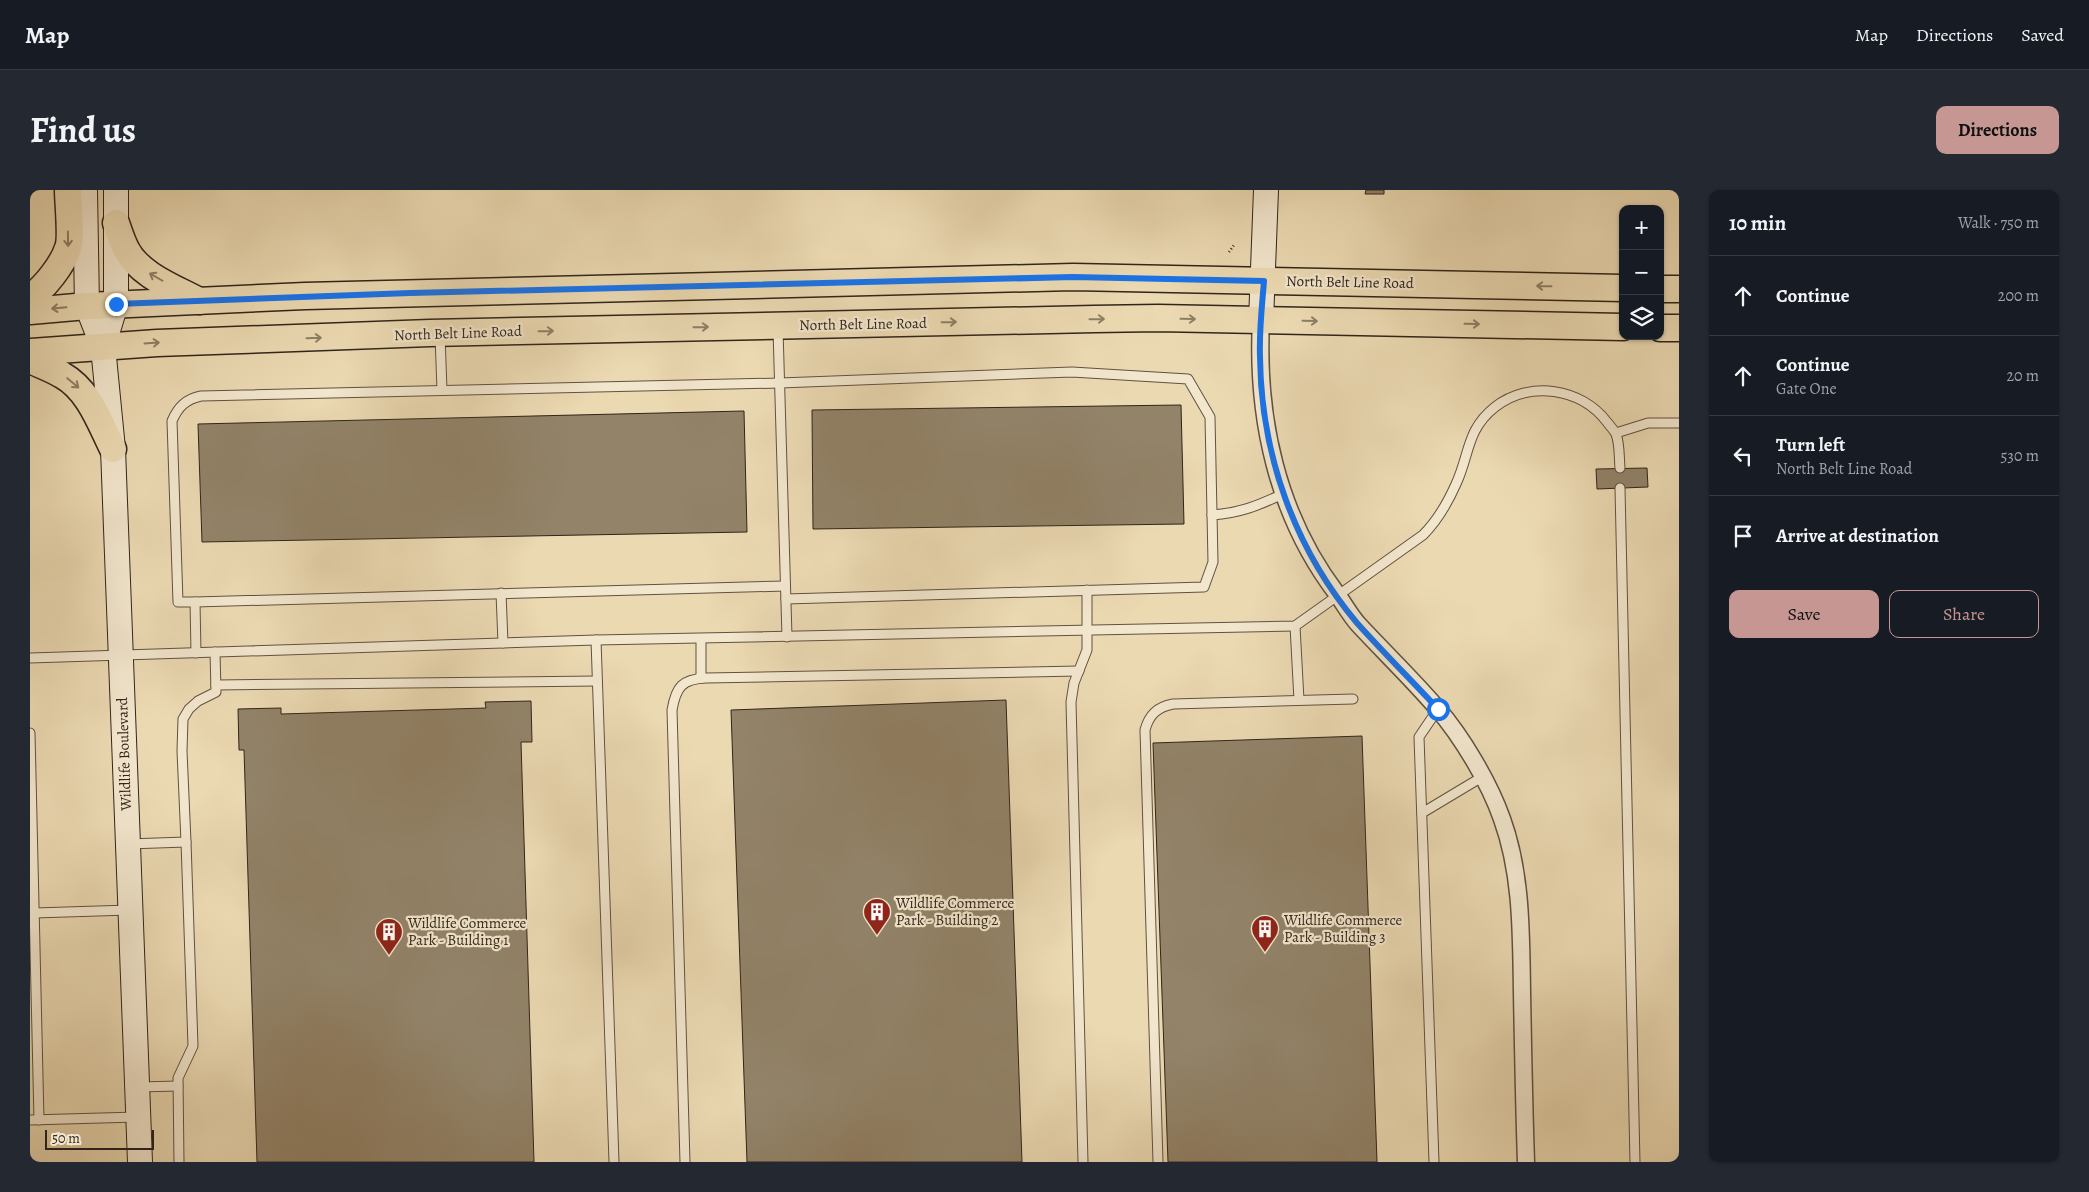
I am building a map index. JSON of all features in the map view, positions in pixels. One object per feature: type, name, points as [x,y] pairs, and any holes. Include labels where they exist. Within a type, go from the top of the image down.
[{"type":"main road","points":[[30,297],[37,293],[55,272],[68,248],[68,190]]},
{"type":"main road","points":[[116,223],[126,250],[136,262],[149,273],[198,301]]},
{"type":"main road","name":"North Belt Line Road","points":[[30,310],[116,304],[401,293],[1064,278],[1619,288]]},
{"type":"main road","points":[[1664,289],[1679,289]]},
{"type":"main road","name":"North Belt Line Road","points":[[30,352],[157,343],[440,333],[1094,319],[1619,327]]},
{"type":"main road","points":[[1664,328],[1679,328]]},
{"type":"main road","points":[[30,360],[63,375],[78,388],[90,403],[113,449]]},
{"type":"street","points":[[84,190],[87,306],[103,347]]},
{"type":"street","points":[[103,347],[116,304],[116,190]]},
{"type":"street","points":[[1266,190],[1260,358],[1264,419],[1274,466],[1295,526],[1313,560],[1357,622],[1438,709],[1467,750],[1502,818],[1514,863],[1520,913],[1526,1162]]},
{"type":"street","name":"Wildlife Boulevard","points":[[103,347],[113,449],[140,1162]]},
{"type":"lane","points":[[778,326],[787,637]]},
{"type":"lane","points":[[440,333],[442,390]]},
{"type":"lane","points":[[786,586],[178,602],[172,421],[182,404],[191,398],[201,396],[780,383],[1072,372],[1188,379],[1210,417],[1213,562],[1204,587],[786,599]]},
{"type":"lane","points":[[30,658],[596,640],[1087,632],[1295,626],[1412,544],[1431,527],[1457,484],[1477,426],[1505,400],[1535,391],[1553,391],[1565,393],[1584,401],[1595,409],[1616,433],[1620,468]]},
{"type":"lane","points":[[1616,433],[1648,423],[1679,423]]},
{"type":"lane","points":[[1620,488],[1635,1162]]},
{"type":"lane","points":[[1212,515],[1234,514],[1251,509],[1283,494]]},
{"type":"lane","points":[[1084,1162],[1071,702],[1074,683],[1087,650],[1087,590]]},
{"type":"lane","points":[[501,593],[503,643]]},
{"type":"lane","points":[[194,602],[196,653]]},
{"type":"lane","points":[[1295,626],[1299,700]]},
{"type":"lane","points":[[701,638],[701,678]]},
{"type":"lane","points":[[596,640],[614,1162]]},
{"type":"lane","points":[[179,1162],[178,1086],[180,1072],[193,1046],[182,752],[183,719],[194,705],[216,692],[215,652]]},
{"type":"lane","points":[[685,1162],[672,710],[675,695],[682,685],[691,679],[701,678],[1078,671]]},
{"type":"lane","points":[[216,686],[597,681]]},
{"type":"lane","points":[[1158,1162],[1144,730],[1147,722],[1152,713],[1172,704],[1353,699]]},
{"type":"lane","points":[[1434,1162],[1419,737],[1438,709]]},
{"type":"lane","points":[[30,733],[34,913],[35,1120],[139,1117]]},
{"type":"lane","points":[[1422,813],[1482,777]]},
{"type":"lane","points":[[128,844],[186,842]]},
{"type":"lane","points":[[34,913],[131,910]]},
{"type":"lane","points":[[137,1087],[178,1086]]},
{"type":"path","points":[[1229,252],[1234,245]]},
{"type":"building","points":[[1366,190],[1384,190],[1384,194],[1365,194]]},
{"type":"building","points":[[1181,405],[1184,524],[813,529],[812,410]]},
{"type":"building","points":[[744,411],[747,532],[202,542],[198,424]]},
{"type":"building","points":[[1647,468],[1648,487],[1597,489],[1596,469]]},
{"type":"building","name":"Wildlife Commerce Park - Building 2","points":[[1006,700],[1022,1162],[747,1162],[731,710]]},
{"type":"building","name":"Wildlife Commerce Park - Building 1","points":[[531,701],[532,742],[521,742],[534,1162],[257,1162],[244,750],[239,750],[238,709],[281,708],[281,714],[486,708],[485,702]]},
{"type":"building","name":"Wildlife Commerce Park - Building 3","points":[[1362,736],[1377,1162],[1168,1162],[1153,743]]},
{"type":"place","name":"Wildlife Commerce Park - Building 2","points":[[877,936]]},
{"type":"place","name":"Wildlife Commerce Park - Building 3","points":[[1265,953]]},
{"type":"place","name":"Wildlife Commerce Park - Building 1","points":[[389,956]]},
{"type":"route","points":[[116,304],[410,293],[1073,277],[1264,281],[1260,358],[1264,419],[1274,466],[1295,526],[1323,576],[1357,622],[1438,709]]}]
